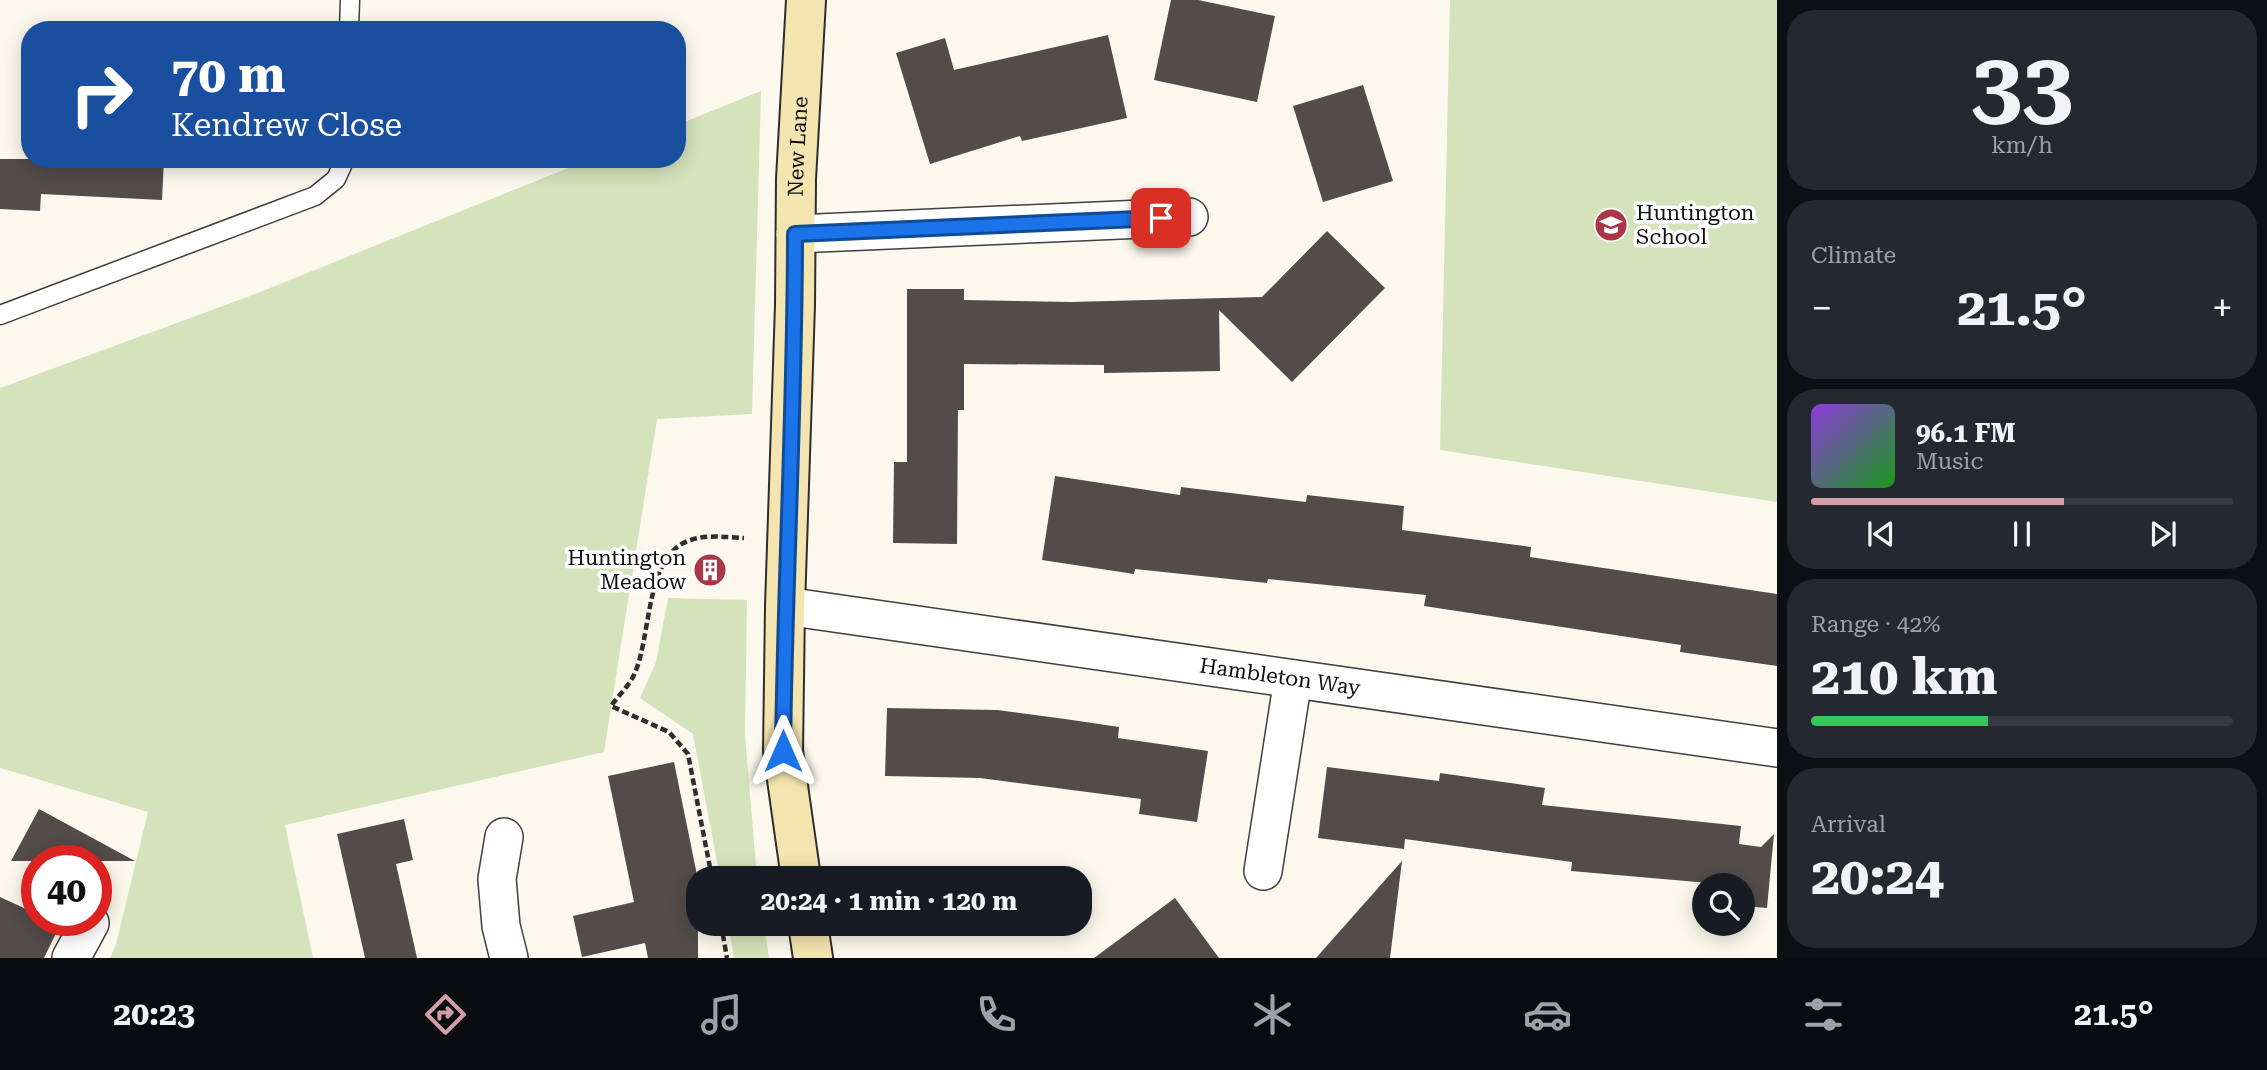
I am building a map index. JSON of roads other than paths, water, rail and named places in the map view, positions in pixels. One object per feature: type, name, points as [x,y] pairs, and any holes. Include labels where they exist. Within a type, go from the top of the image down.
[{"type":"street","name":"New Lane","points":[[799,866],[783,751],[795,234],[806,0]]},
{"type":"street","points":[[795,234],[1189,217]]},
{"type":"street","name":"Hambleton Way","points":[[785,606],[1777,748]]},
{"type":"street","points":[[1264,871],[1293,679]]},
{"type":"street","points":[[504,837],[497,880],[509,958]]},
{"type":"street","points":[[71,958],[83,936]]},
{"type":"street","points":[[810,936],[813,958]]},
{"type":"lane","points":[[349,21],[350,0]]},
{"type":"lane","points":[[0,315],[315,196],[335,178],[340,168]]},
{"type":"place","name":"Huntington School","points":[[1611,225]]},
{"type":"place","name":"Huntington Meadow","points":[[710,570]]}]
